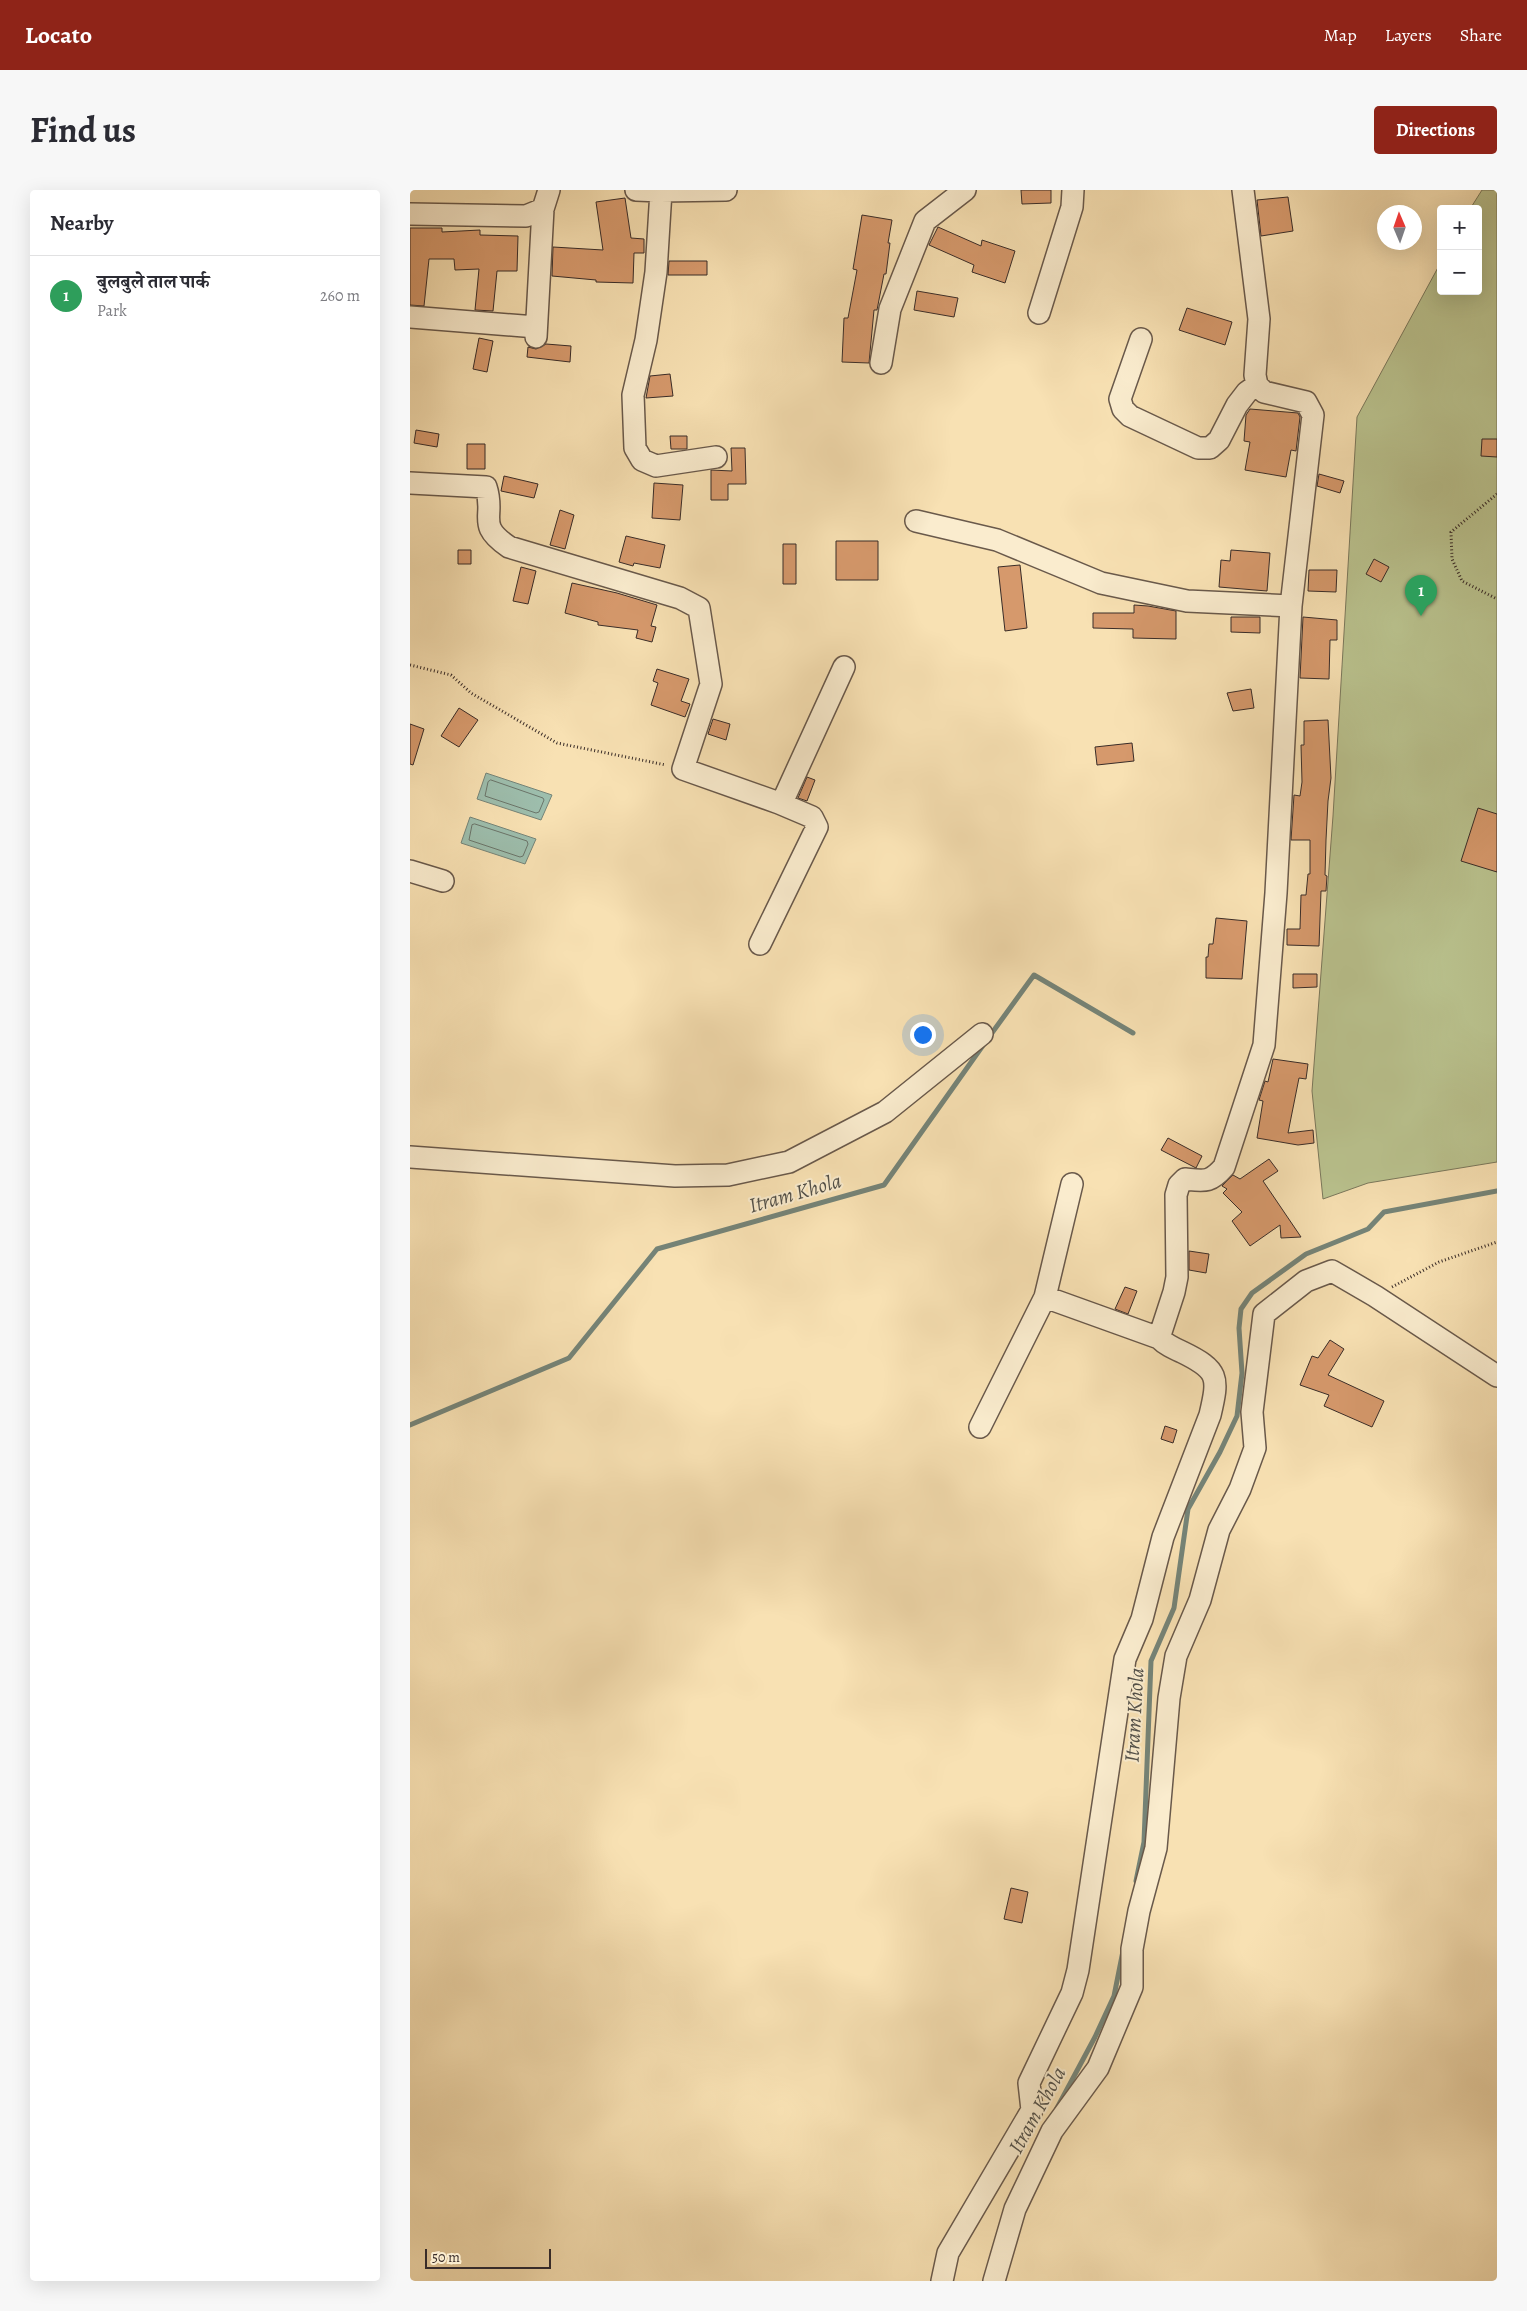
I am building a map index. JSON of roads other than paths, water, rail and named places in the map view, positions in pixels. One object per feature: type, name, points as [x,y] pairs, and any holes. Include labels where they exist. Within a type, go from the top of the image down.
[{"type":"street","points":[[636,190],[726,190]]},
{"type":"street","points":[[880,363],[890,309],[925,222],[966,190]]},
{"type":"street","points":[[1039,313],[1072,207],[1073,190]]},
{"type":"street","points":[[1159,1338],[1177,1277],[1176,1195],[1179,1185],[1185,1179],[1206,1181],[1216,1176],[1224,1167],[1264,1045],[1277,874],[1292,606],[1313,415],[1306,402],[1264,392],[1257,385],[1255,375],[1259,319],[1243,190]]},
{"type":"street","points":[[661,191],[656,272],[646,340],[633,395],[635,448],[642,460],[656,466],[716,457]]},
{"type":"street","points":[[410,214],[526,216],[546,200]]},
{"type":"street","points":[[410,317],[536,332],[546,200]]},
{"type":"street","points":[[1141,338],[1120,399],[1123,408],[1130,416],[1198,448],[1210,448],[1219,440],[1237,405],[1247,392],[1257,385]]},
{"type":"street","points":[[410,483],[486,487],[489,496],[488,524],[495,537],[509,547],[680,598],[699,608],[711,684],[683,769],[779,803],[812,817],[817,828],[760,944]]},
{"type":"street","points":[[916,521],[997,540],[1101,583],[1187,600],[1292,606]]},
{"type":"street","points":[[779,803],[786,796],[844,667]]},
{"type":"street","points":[[410,870],[443,881]]},
{"type":"street","points":[[410,1157],[675,1176],[728,1175],[789,1162],[885,1112],[982,1034]]},
{"type":"street","points":[[980,1427],[1044,1297],[1072,1184]]},
{"type":"street","points":[[994,2281],[1015,2209],[1052,2131],[1098,2068],[1132,1987],[1132,1949],[1139,1911],[1156,1848],[1170,1698],[1176,1656],[1200,1600],[1219,1530],[1240,1489],[1255,1448],[1252,1412],[1264,1314],[1306,1281],[1332,1271],[1375,1296],[1497,1376]]},
{"type":"street","points":[[942,2281],[948,2253],[1032,2110],[1029,2083],[1072,1993],[1078,1970],[1125,1659],[1142,1619],[1163,1537],[1210,1415],[1216,1379],[1209,1368],[1201,1361],[1165,1345],[1159,1338],[1044,1297]]},
{"type":"water","points":[[486,773],[552,795],[541,820],[477,799]]},
{"type":"water","points":[[470,817],[536,839],[525,864],[461,843]]},
{"type":"waterway","name":"Itram Khola","points":[[989,1037],[1034,975],[1133,1033]]},
{"type":"waterway","name":"Itram Khola","points":[[410,1425],[569,1358],[657,1249],[884,1185],[984,1044]]},
{"type":"waterway","name":"Itram Khola","points":[[1136,1881],[1144,1842],[1151,1661],[1174,1608],[1188,1509],[1220,1452],[1237,1416],[1242,1373],[1239,1328],[1241,1309],[1252,1293],[1306,1254],[1368,1229],[1384,1212],[1497,1191]]},
{"type":"waterway","name":"Itram Khola","points":[[1057,2108],[1095,2037],[1114,1996],[1123,1951]]},
{"type":"place","name":"बुलबुले ताल पार्क","points":[[1421,616]]}]
